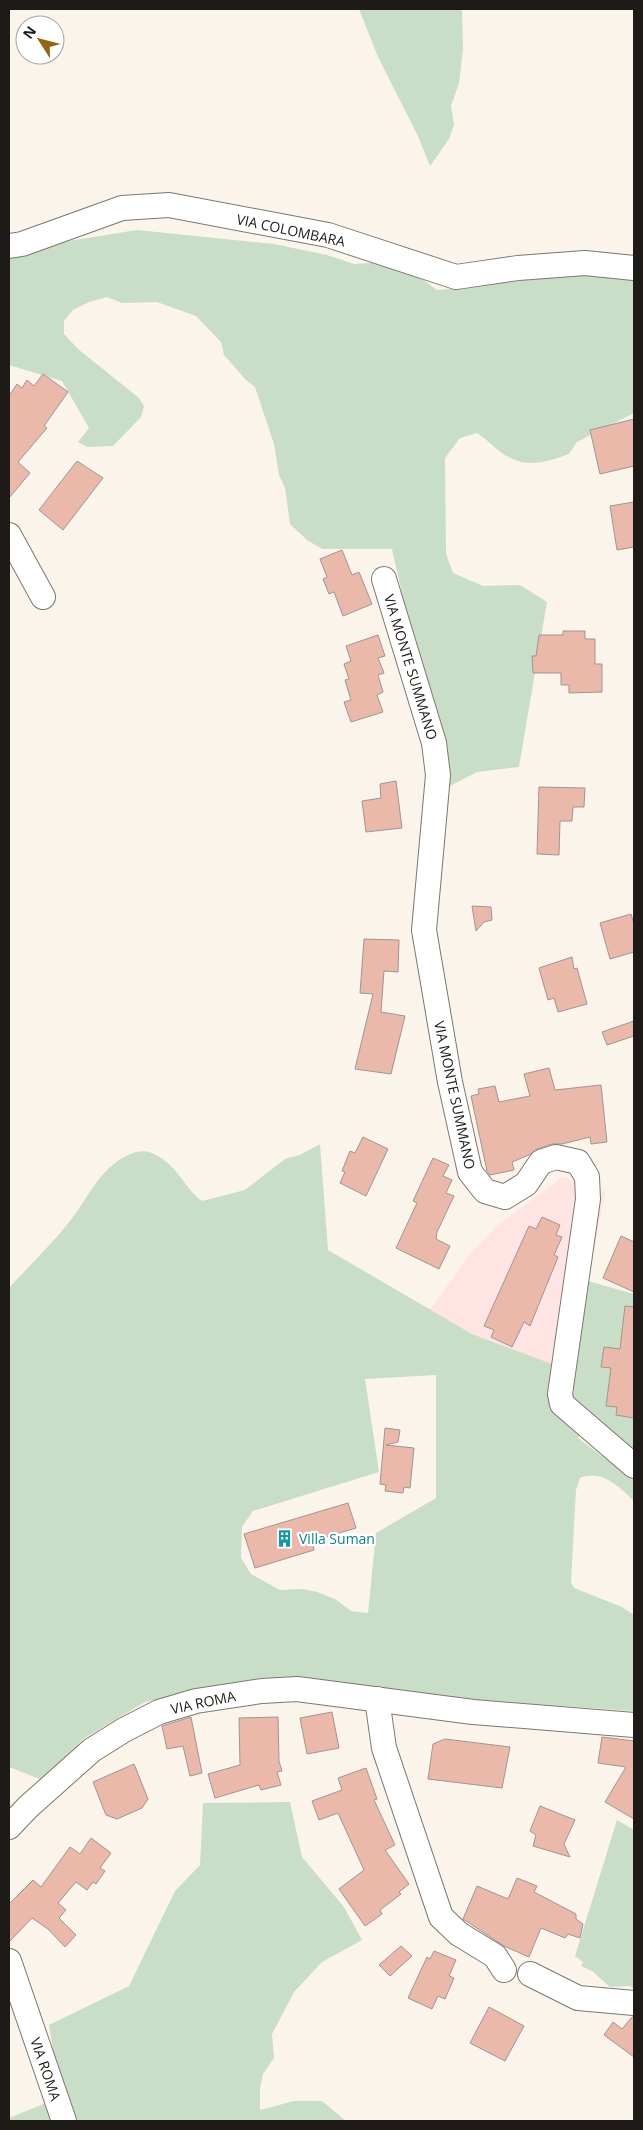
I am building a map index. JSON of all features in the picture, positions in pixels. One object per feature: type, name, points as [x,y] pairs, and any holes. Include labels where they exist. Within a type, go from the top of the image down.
[{"type":"street","name":"VIA COLOMBARA","points":[[9,246],[22,244],[122,208],[169,205],[328,235],[456,277],[518,268],[586,263],[634,268]]},
{"type":"street","points":[[9,535],[43,597]]},
{"type":"street","name":"VIA MONTE SUMMANO","points":[[384,579],[434,743],[438,775],[424,930],[450,1082],[470,1172],[485,1191],[505,1197],[526,1184],[541,1162],[556,1157],[578,1162],[587,1177],[588,1199],[560,1394],[562,1404],[634,1466]]},
{"type":"street","name":"VIA ROMA","points":[[9,1827],[40,1795],[92,1750],[124,1730],[159,1712],[196,1701],[262,1691],[297,1689],[473,1712],[634,1725]]},
{"type":"street","points":[[377,1699],[384,1748],[441,1917],[459,1934],[495,1956],[504,1970]]},
{"type":"street","name":"VIA ROMA","points":[[9,1961],[64,2121]]},
{"type":"street","points":[[530,1974],[578,1998],[634,2003]]},
{"type":"shaded area","points":[[562,1177],[605,1192],[571,1371],[472,1334],[430,1310],[469,1255],[499,1224]]},
{"type":"green space","points":[[359,9],[462,9],[463,49],[459,83],[451,106],[454,125],[449,139],[430,166],[418,136],[378,57]]},
{"type":"green space","points":[[137,230],[274,244],[327,255],[354,264],[383,262],[416,275],[437,290],[473,287],[508,280],[530,272],[625,275],[634,282],[634,413],[577,442],[569,454],[544,462],[529,463],[513,459],[501,453],[477,433],[460,438],[445,458],[446,554],[453,573],[483,586],[520,585],[547,602],[519,767],[477,772],[446,788],[392,549],[322,549],[307,540],[290,524],[285,488],[279,475],[274,444],[255,387],[246,380],[224,355],[221,342],[196,316],[157,302],[122,303],[107,297],[89,302],[73,310],[64,321],[64,334],[78,349],[139,398],[144,406],[141,417],[113,446],[87,447],[78,442],[89,428],[62,381],[9,365],[9,258],[16,258],[50,244]]},
{"type":"green space","points":[[320,1144],[328,1250],[472,1334],[571,1371],[588,1281],[634,1294],[634,1461],[589,1421],[578,1438],[634,1480],[634,1501],[616,1485],[603,1478],[588,1476],[580,1478],[576,1490],[571,1582],[574,1588],[622,1607],[634,1615],[634,1711],[448,1698],[404,1690],[304,1682],[222,1686],[145,1702],[83,1739],[45,1781],[9,1767],[9,1288],[66,1226],[103,1175],[124,1157],[144,1151],[163,1159],[202,1201],[245,1190],[285,1159],[300,1155]],"holes":[[[436,1375],[436,1498],[376,1533],[368,1613],[351,1611],[335,1599],[317,1592],[303,1589],[280,1590],[251,1574],[241,1558],[242,1527],[253,1511],[379,1472],[365,1379]]]},
{"type":"green space","points":[[290,1802],[302,1857],[344,1907],[362,1940],[322,1962],[294,1992],[272,2034],[274,2058],[263,2074],[260,2088],[260,2110],[294,2101],[322,2101],[346,2121],[9,2121],[9,2118],[61,2097],[49,2025],[129,1986],[175,1891],[200,1865],[203,1803]]},
{"type":"green space","points":[[617,1820],[634,1830],[634,1988],[629,1986],[610,1987],[592,1971],[581,1966],[583,1962],[575,1956]]},
{"type":"building","points":[[43,374],[68,392],[44,426],[47,428],[18,462],[30,473],[9,498],[9,396],[17,384],[22,388],[27,380],[34,386]]},
{"type":"building","points":[[634,419],[634,466],[600,474],[590,430]]},
{"type":"building","points":[[77,461],[103,478],[63,530],[39,510]]},
{"type":"building","points":[[634,502],[634,547],[617,550],[610,506]]},
{"type":"building","points":[[342,550],[352,575],[359,572],[372,604],[343,616],[334,592],[329,594],[323,579],[327,577],[320,559]]},
{"type":"building","points":[[563,631],[585,631],[585,639],[595,639],[595,664],[602,664],[602,692],[569,693],[569,685],[561,685],[561,673],[533,673],[532,656],[536,656],[539,635],[563,635]]},
{"type":"building","points":[[378,635],[385,656],[378,658],[384,673],[378,675],[383,692],[377,695],[383,712],[351,722],[344,702],[351,700],[345,680],[349,679],[344,664],[351,661],[346,646]]},
{"type":"building","points":[[396,781],[402,828],[366,832],[362,801],[381,798],[380,784]]},
{"type":"building","points":[[539,787],[585,788],[584,807],[573,807],[572,821],[560,821],[559,855],[537,854]]},
{"type":"building","points":[[472,906],[491,907],[492,920],[484,922],[476,931]]},
{"type":"building","points":[[631,914],[634,924],[634,952],[610,959],[600,923]]},
{"type":"building","points":[[364,939],[399,940],[398,972],[384,971],[381,1012],[405,1016],[391,1074],[355,1069],[373,994],[360,993]]},
{"type":"building","points":[[572,957],[574,969],[577,968],[587,1004],[558,1012],[554,998],[548,1000],[539,968]]},
{"type":"building","points":[[634,1021],[634,1036],[607,1045],[602,1032]]},
{"type":"building","points":[[549,1068],[555,1090],[601,1085],[607,1142],[591,1144],[590,1137],[562,1144],[552,1144],[537,1149],[529,1155],[512,1162],[514,1170],[490,1175],[487,1171],[471,1096],[479,1094],[478,1089],[495,1086],[499,1102],[530,1096],[524,1074]]},
{"type":"building","points":[[363,1137],[388,1149],[366,1196],[340,1183],[345,1172],[342,1171],[350,1151],[355,1153]]},
{"type":"building","points":[[433,1158],[449,1165],[443,1176],[452,1180],[446,1193],[454,1196],[437,1232],[436,1239],[450,1246],[439,1269],[396,1248],[417,1203],[413,1201]]},
{"type":"building","points":[[542,1217],[560,1225],[556,1235],[562,1237],[554,1255],[558,1257],[530,1326],[524,1322],[512,1347],[491,1337],[494,1330],[484,1326],[529,1226],[536,1229]]},
{"type":"building","points":[[621,1236],[634,1242],[634,1292],[603,1278]]},
{"type":"building","points":[[625,1306],[634,1307],[634,1418],[616,1415],[617,1407],[606,1406],[611,1368],[601,1367],[604,1347],[620,1349]]},
{"type":"building","points":[[385,1428],[400,1430],[398,1442],[386,1445],[414,1448],[410,1488],[404,1487],[403,1493],[385,1491],[386,1485],[380,1484]]},
{"type":"building","name":"Villa Suman","points":[[348,1503],[356,1528],[312,1541],[314,1550],[255,1568],[244,1534]]},
{"type":"building","points":[[332,1712],[339,1748],[307,1754],[300,1718]]},
{"type":"building","points":[[191,1717],[202,1773],[190,1776],[183,1746],[167,1749],[162,1726]]},
{"type":"building","points":[[278,1717],[279,1761],[282,1771],[277,1772],[281,1785],[261,1790],[259,1785],[215,1798],[208,1774],[240,1765],[239,1718]]},
{"type":"building","points":[[602,1737],[634,1741],[634,1819],[605,1802],[626,1767],[598,1763]]},
{"type":"building","points":[[445,1739],[510,1747],[502,1788],[428,1779],[433,1744]]},
{"type":"building","points":[[134,1764],[148,1799],[142,1808],[117,1819],[106,1815],[93,1782]]},
{"type":"building","points":[[366,1768],[377,1799],[374,1800],[395,1845],[385,1850],[409,1884],[399,1892],[401,1894],[380,1910],[382,1914],[365,1926],[339,1889],[364,1870],[338,1813],[319,1820],[312,1801],[342,1790],[338,1778]]},
{"type":"building","points":[[540,1806],[575,1820],[564,1844],[570,1857],[533,1846],[536,1835],[530,1831]]},
{"type":"building","points":[[91,1838],[111,1853],[100,1868],[105,1871],[96,1884],[93,1882],[87,1890],[76,1882],[58,1903],[66,1910],[59,1918],[76,1935],[65,1947],[48,1929],[32,1918],[9,1942],[9,1904],[33,1880],[41,1887],[70,1847],[80,1854]]},
{"type":"building","points":[[517,1878],[537,1886],[534,1892],[576,1914],[576,1919],[583,1924],[580,1938],[568,1934],[565,1938],[541,1928],[529,1957],[504,1946],[463,1919],[477,1886],[508,1899]]},
{"type":"building","points":[[401,1946],[412,1956],[390,1976],[379,1965]]},
{"type":"building","points":[[434,1951],[456,1960],[449,1976],[454,1978],[445,1999],[438,1996],[432,2009],[408,1998],[427,1957],[430,1959]]},
{"type":"building","points":[[489,2007],[524,2026],[505,2061],[470,2043]]},
{"type":"building","points":[[634,2016],[634,2057],[604,2035],[613,2022],[622,2029]]},
{"type":"place","name":"Villa Suman","points":[[285,1538]]}]
